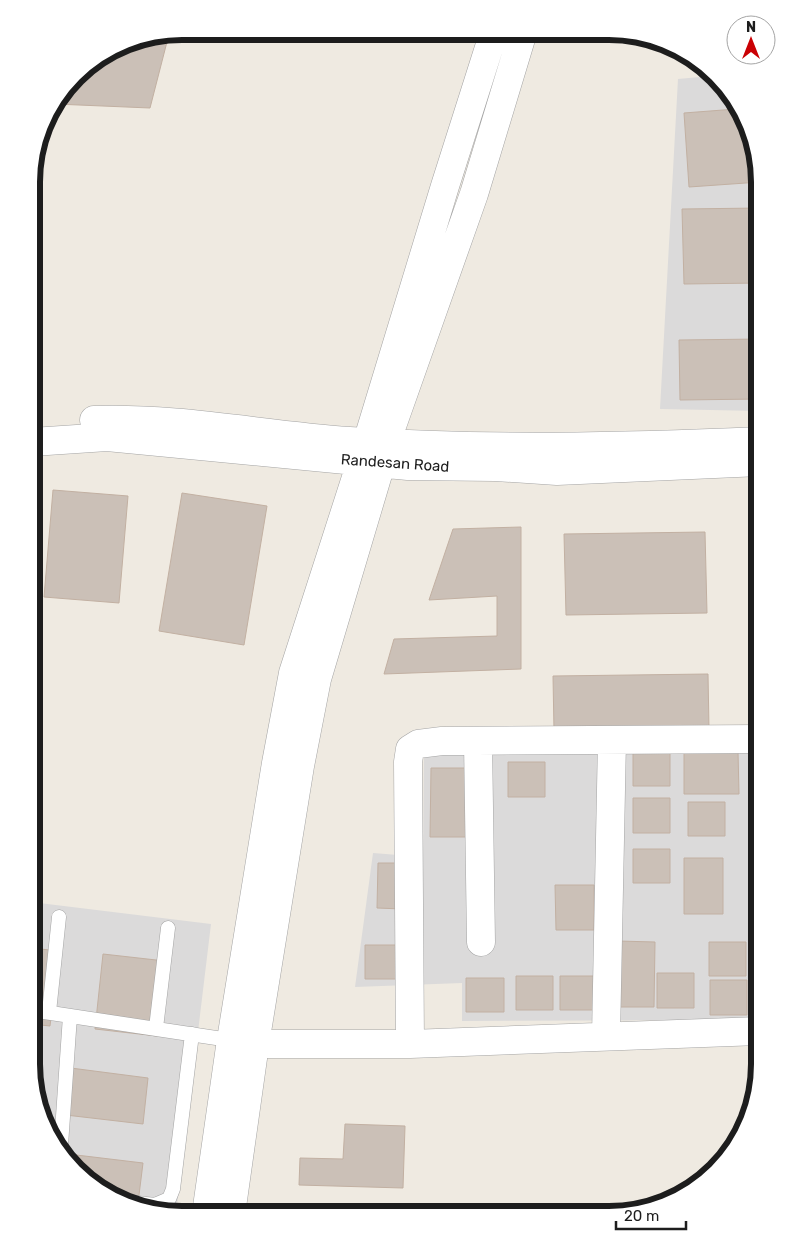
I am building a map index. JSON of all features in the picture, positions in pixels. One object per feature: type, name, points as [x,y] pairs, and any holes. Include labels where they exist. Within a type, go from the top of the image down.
[{"type":"street","points":[[208,1206],[299,776],[317,679],[374,452],[492,40]]},
{"type":"street","points":[[374,452],[474,194],[521,40]]},
{"type":"street","name":"Randesan Road","points":[[40,423],[114,419],[206,426],[286,436],[374,452],[408,466],[495,467],[557,471],[751,462]]},
{"type":"street","name":"Randesan Road","points":[[40,441],[107,437],[374,452],[644,446],[751,441]]},
{"type":"street","points":[[410,1044],[408,762],[410,749],[418,744],[442,741],[751,739]]},
{"type":"street","points":[[606,1036],[612,740]]},
{"type":"street","points":[[478,741],[481,942]]},
{"type":"street","points":[[243,1042],[410,1044],[751,1031]]},
{"type":"street","points":[[232,1206],[243,1042]]},
{"type":"lane","points":[[49,1012],[59,917]]},
{"type":"lane","points":[[156,1028],[168,928]]},
{"type":"lane","points":[[40,1011],[243,1042]]},
{"type":"lane","points":[[61,1139],[70,1016]]},
{"type":"lane","points":[[160,1204],[169,1199],[173,1189],[192,1034]]},
{"type":"shaded area","points":[[703,77],[709,82],[732,111],[740,128],[748,154],[751,182],[751,411],[660,409],[678,79]]},
{"type":"shaded area","points":[[751,748],[751,1020],[462,1021],[462,983],[355,987],[373,853],[423,857],[424,751]]},
{"type":"shaded area","points":[[40,903],[211,924],[177,1206],[164,1205],[128,1195],[96,1177],[69,1150],[51,1118],[43,1092],[40,1064]]},
{"type":"building","points":[[167,41],[150,108],[63,104],[75,88],[88,75],[111,59],[145,45]]},
{"type":"building","points":[[731,109],[746,145],[751,183],[689,187],[684,113]]},
{"type":"building","points":[[751,208],[751,283],[684,284],[682,209]]},
{"type":"building","points":[[751,339],[751,399],[680,400],[679,340]]},
{"type":"building","points":[[53,490],[128,496],[119,603],[44,597]]},
{"type":"building","points":[[182,493],[267,506],[244,645],[159,631]]},
{"type":"building","points":[[521,527],[521,669],[384,674],[394,639],[497,636],[497,596],[429,600],[453,529]]},
{"type":"building","points":[[705,532],[707,613],[566,615],[564,534]]},
{"type":"building","points":[[708,674],[709,729],[554,731],[553,676]]},
{"type":"building","points":[[633,751],[670,751],[670,786],[633,786]]},
{"type":"building","points":[[684,751],[738,751],[739,794],[684,794]]},
{"type":"building","points":[[508,762],[545,762],[545,797],[508,797]]},
{"type":"building","points":[[431,768],[468,768],[467,837],[430,837]]},
{"type":"building","points":[[633,798],[670,798],[670,833],[633,833]]},
{"type":"building","points":[[688,802],[725,802],[725,836],[688,836]]},
{"type":"building","points":[[633,849],[670,849],[670,883],[633,883]]},
{"type":"building","points":[[684,858],[723,858],[723,914],[684,914]]},
{"type":"building","points":[[378,863],[403,863],[402,909],[377,908]]},
{"type":"building","points":[[555,885],[594,885],[594,930],[556,930]]},
{"type":"building","points":[[618,941],[655,942],[654,1007],[617,1007]]},
{"type":"building","points":[[709,942],[746,942],[746,976],[709,976]]},
{"type":"building","points":[[365,945],[402,945],[402,979],[365,979]]},
{"type":"building","points":[[40,949],[59,951],[50,1026],[40,1025]]},
{"type":"building","points":[[103,954],[165,961],[157,1036],[95,1029]]},
{"type":"building","points":[[657,973],[694,973],[694,1008],[657,1008]]},
{"type":"building","points":[[516,976],[553,976],[553,1010],[516,1010]]},
{"type":"building","points":[[560,976],[597,976],[597,1010],[560,1010]]},
{"type":"building","points":[[466,978],[504,978],[504,1012],[466,1012]]},
{"type":"building","points":[[710,980],[747,980],[747,1015],[710,1015]]},
{"type":"building","points":[[63,1067],[148,1078],[143,1124],[57,1114]]},
{"type":"building","points":[[345,1124],[405,1126],[403,1188],[299,1185],[300,1158],[343,1159]]},
{"type":"building","points":[[73,1155],[143,1163],[139,1199],[111,1187],[96,1177]]}]
